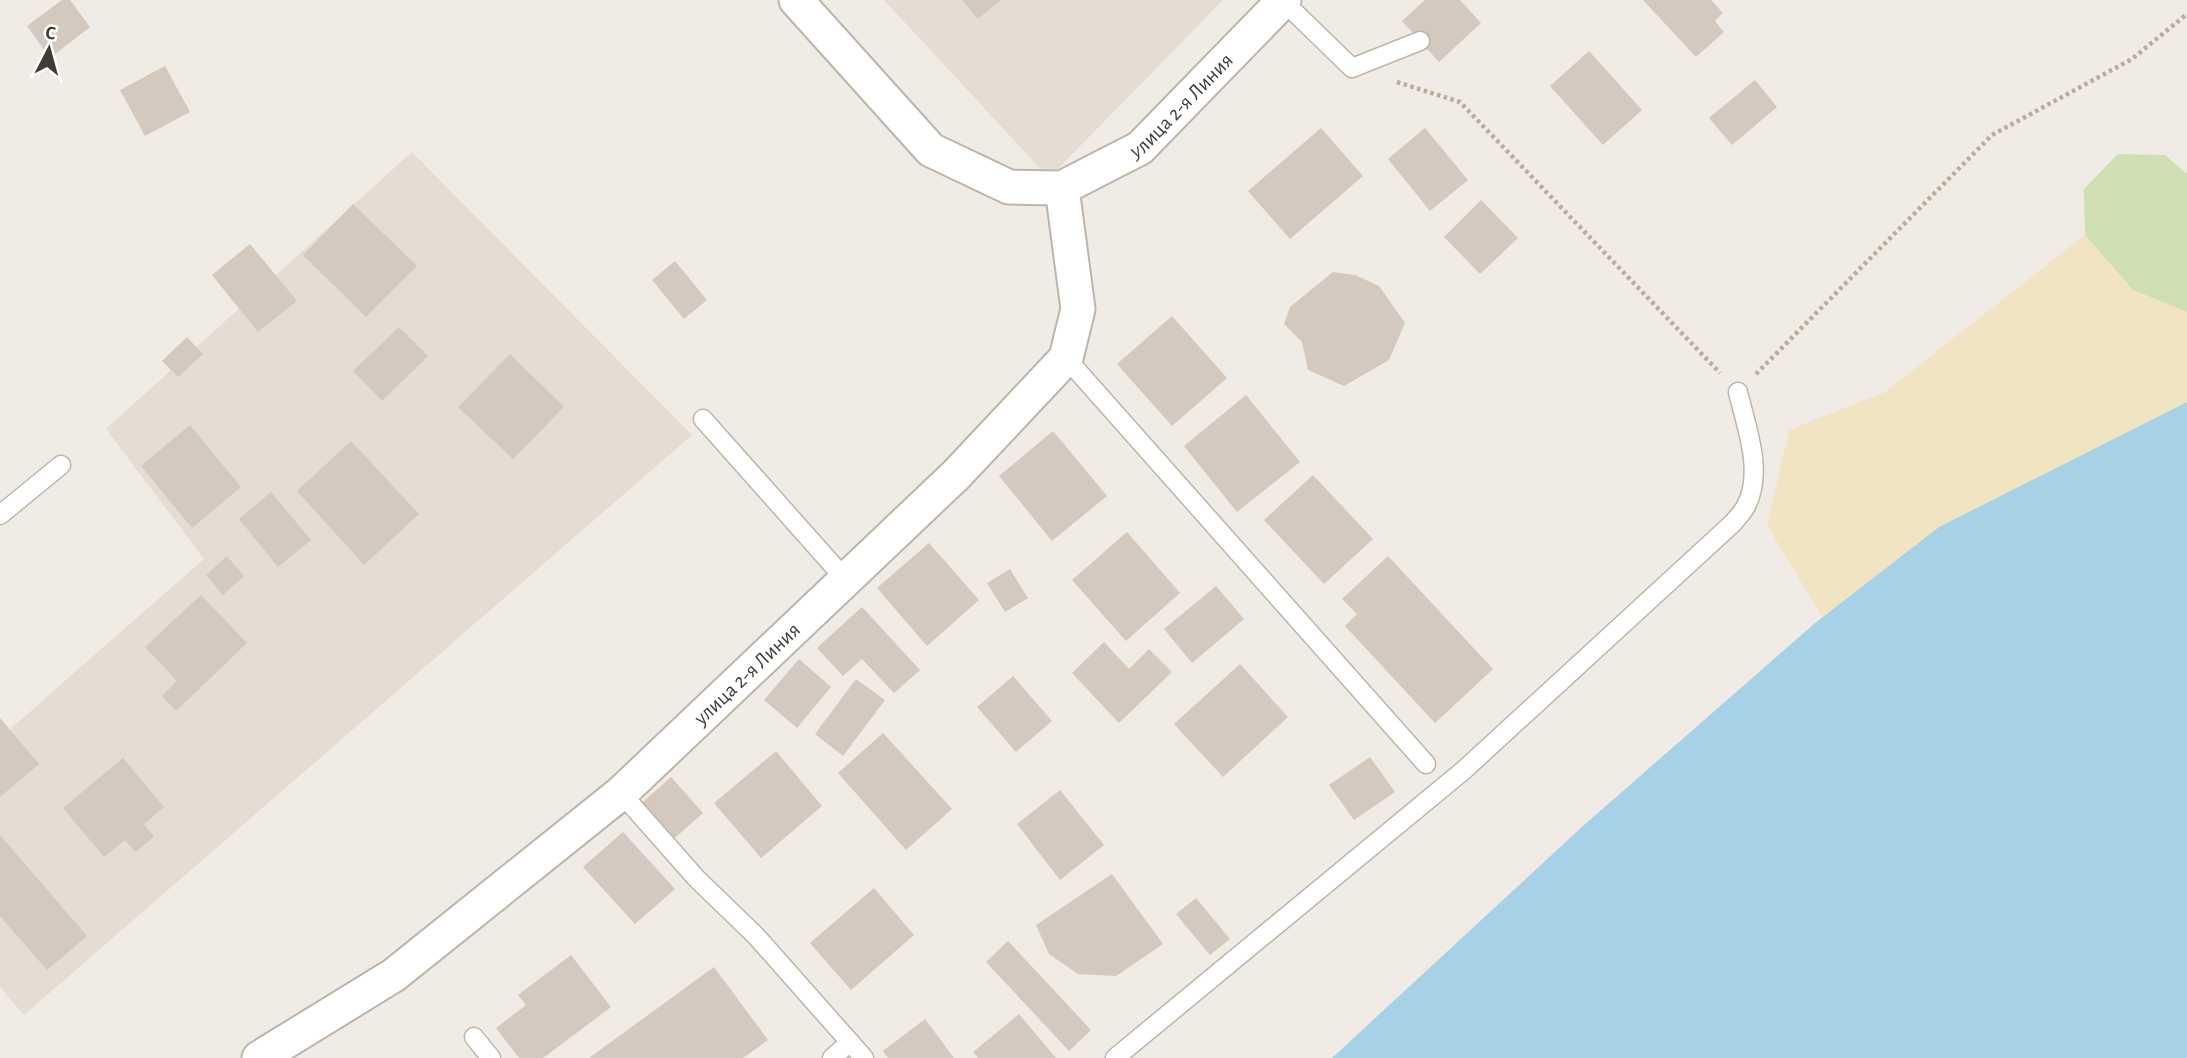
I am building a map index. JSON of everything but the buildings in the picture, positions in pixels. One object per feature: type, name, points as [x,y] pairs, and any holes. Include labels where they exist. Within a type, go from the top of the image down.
[{"type":"street","name":"улица 2-я Линия","points":[[796,0],[931,150],[1009,187],[1062,188],[1140,148],[1283,0]]},
{"type":"street","name":"улица 2-я Линия","points":[[259,1058],[394,975],[621,793],[956,475],[1066,358],[1078,309],[1062,188]]},
{"type":"lane","points":[[1283,0],[1352,68],[1420,41]]},
{"type":"lane","points":[[1066,358],[1426,764]]},
{"type":"lane","points":[[1115,1058],[1464,769],[1733,523],[1747,505],[1754,482],[1752,455],[1738,392]]},
{"type":"lane","points":[[704,419],[846,580]]},
{"type":"lane","points":[[0,515],[61,464]]},
{"type":"lane","points":[[621,793],[697,879],[757,936],[864,1058]]},
{"type":"lane","points":[[474,1037],[491,1058]]},
{"type":"lane","points":[[832,1058],[850,1042]]},
{"type":"path","points":[[1352,68],[1461,102],[1738,392],[1992,135],[2132,60],[2187,14]]},
{"type":"shaded area","points":[[884,0],[1223,0],[1049,178]]},
{"type":"shaded area","points":[[412,152],[692,435],[24,1015],[0,987],[0,738],[204,559],[106,429]]},
{"type":"green space","points":[[2118,154],[2165,155],[2187,174],[2187,312],[2133,290],[2085,235],[2084,189]]},
{"type":"sand","points":[[2085,235],[2133,290],[2187,312],[2187,402],[1939,527],[1822,617],[1767,525],[1789,430],[1885,392]]},
{"type":"water","points":[[2187,402],[2187,1058],[1332,1058],[1583,826],[1815,623],[1939,527]]}]
